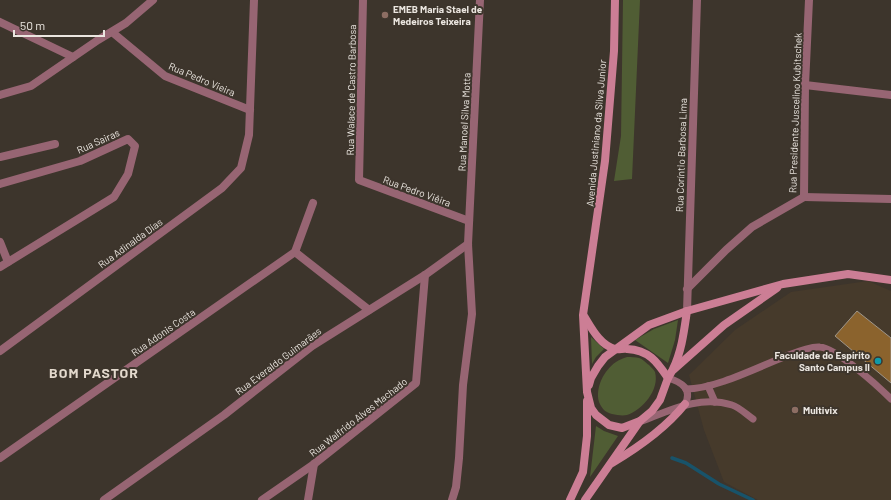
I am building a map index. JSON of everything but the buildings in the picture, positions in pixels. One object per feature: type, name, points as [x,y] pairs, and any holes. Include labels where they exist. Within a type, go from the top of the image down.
[{"type":"main road","name":"Avenida Justiniano da Silva Junior","points":[[587,392],[583,315],[606,161],[614,51],[615,0]]},
{"type":"main road","points":[[570,500],[583,472],[587,392],[591,378],[605,357],[649,325],[687,311],[783,284],[848,274],[891,280]]},
{"type":"main road","points":[[670,375],[724,325],[783,284]]},
{"type":"main road","points":[[585,500],[640,421],[652,411],[660,400],[678,360],[687,311]]},
{"type":"main road","points":[[583,315],[596,336],[616,350],[626,348],[647,354],[670,375]]},
{"type":"main road","points":[[587,392],[591,408],[596,415],[608,425],[622,428],[640,421]]},
{"type":"main road","points":[[610,464],[644,443],[677,414],[684,404]]},
{"type":"street","points":[[0,95],[31,86],[126,23],[153,0]]},
{"type":"street","name":"Rua Adinalda Dias","points":[[0,350],[222,188],[241,168],[249,135],[254,0]]},
{"type":"street","name":"Rua Walace de Castro Barbosa","points":[[359,180],[363,0]]},
{"type":"street","name":"Rua Manoel Silva Motta","points":[[452,500],[457,480],[463,385],[472,314],[468,244],[480,0]]},
{"type":"street","name":"Rua Coríntio Barbosa Lima","points":[[687,311],[697,0]]},
{"type":"street","name":"Rua Presidente Juscelino Kubitschek","points":[[687,289],[726,250],[752,227],[804,197],[808,0]]},
{"type":"street","points":[[0,22],[73,57]]},
{"type":"street","name":"Rua Pedro Vieira","points":[[112,32],[165,76],[250,110]]},
{"type":"street","points":[[806,85],[891,95]]},
{"type":"street","name":"Rua Sairas","points":[[0,184],[80,161],[128,139],[135,146],[128,174],[114,197],[0,267]]},
{"type":"street","points":[[0,157],[55,144]]},
{"type":"street","name":"Rua Pedro Viêira","points":[[359,180],[469,220]]},
{"type":"street","points":[[804,197],[891,199]]},
{"type":"street","points":[[313,203],[295,252],[369,310]]},
{"type":"street","points":[[0,242],[8,262]]},
{"type":"street","name":"Rua Everaldo Guimarães","points":[[104,500],[224,415],[312,346],[425,275],[468,244]]},
{"type":"street","name":"Rua Adonis Costa","points":[[0,458],[295,252]]},
{"type":"street","name":"Rua Walfrido Alves Machado","points":[[262,500],[314,464],[416,383],[425,275]]},
{"type":"street","points":[[308,500],[314,464]]},
{"type":"lane","points":[[686,389],[718,383],[801,351],[820,347],[836,353],[873,381],[891,399]]},
{"type":"lane","points":[[670,375],[680,382],[686,389],[688,397],[684,404]]},
{"type":"lane","points":[[708,386],[715,402]]},
{"type":"lane","points":[[640,421],[684,404],[703,401],[733,405],[753,419]]},
{"type":"shaded area","name":"Multivix","points":[[868,281],[891,291],[891,500],[758,500],[724,482],[704,430],[689,375],[735,330],[791,292]]},
{"type":"green space","points":[[623,0],[640,0],[632,179],[614,181],[621,136]]},
{"type":"green space","points":[[678,320],[675,340],[668,363],[635,340],[654,329]]},
{"type":"green space","points":[[591,337],[604,349],[596,357],[592,364]]},
{"type":"green space","points":[[627,357],[635,357],[643,360],[651,367],[655,372],[655,386],[644,404],[638,409],[627,415],[612,414],[601,407],[598,397],[599,385],[604,374],[612,365]]},
{"type":"green space","points":[[596,426],[604,431],[618,436],[590,477]]},
{"type":"waterway","points":[[672,458],[686,463],[719,484],[753,500]]},
{"type":"place","name":"EMEB Maria Stael de Medeiros Teixeira","points":[[385,15]]},
{"type":"place","name":"Faculdade do Espírito Santo Campus II","points":[[878,361]]},
{"type":"place","name":"Multivix","points":[[795,410]]},
{"type":"district","name":"BOM PASTOR","points":[[94,373]]}]
